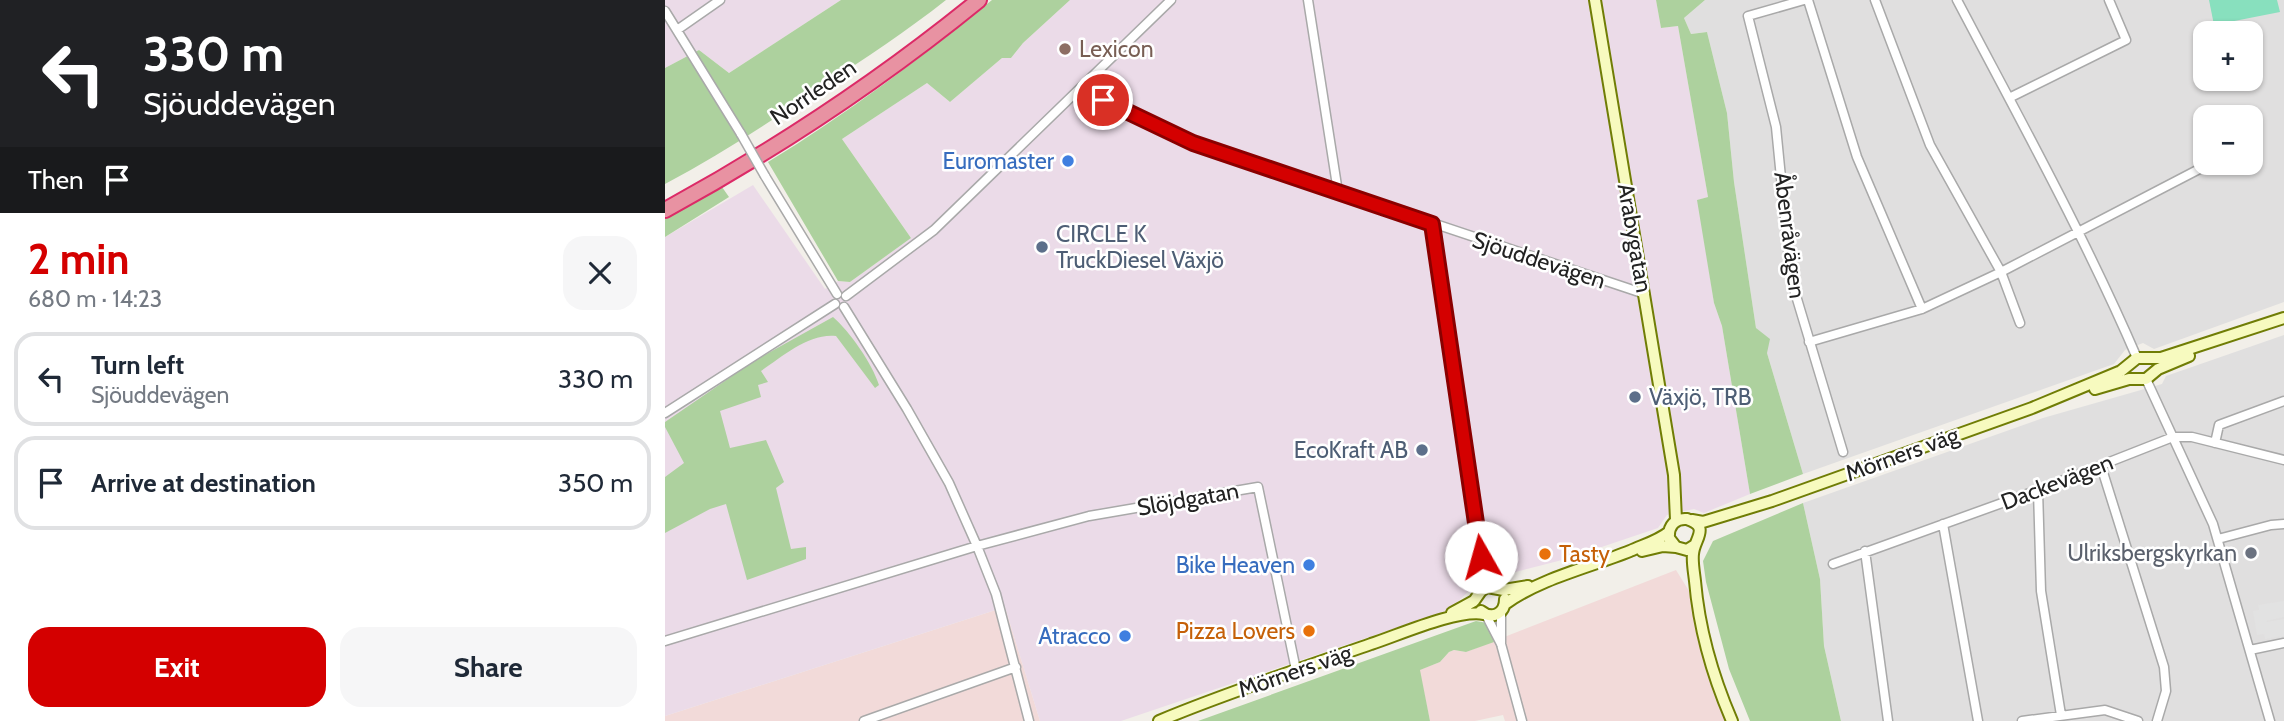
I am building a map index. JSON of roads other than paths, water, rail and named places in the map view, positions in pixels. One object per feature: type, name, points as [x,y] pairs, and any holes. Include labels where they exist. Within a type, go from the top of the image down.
[{"type":"highway","name":"Norrleden","points":[[665,202],[727,167],[826,103],[968,0]]},
{"type":"highway","name":"Norrleden","points":[[665,210],[801,128],[892,67],[979,0]]},
{"type":"main road","name":"Arabygatan","points":[[1595,0],[1674,475],[1676,520]]},
{"type":"main road","name":"Mörners väg","points":[[2032,408],[2145,377],[2164,366],[2284,318]]},
{"type":"main road","name":"Mörners väg","points":[[1690,520],[1703,522],[1772,501],[2032,408],[2121,371],[2138,360],[2161,358],[2249,331]]},
{"type":"main road","points":[[2138,360],[2153,365],[2145,377],[2130,372],[2138,360]]},
{"type":"main road","name":"Arabygatan","points":[[1674,475],[1690,520]]},
{"type":"main road","name":"Mörners väg","points":[[1698,540],[1707,530],[1772,501]]},
{"type":"main road","points":[[1596,565],[1659,538],[1669,532],[1676,520],[1690,520],[1699,529],[1693,558],[1696,596]]},
{"type":"main road","points":[[1669,532],[1669,538],[1684,558],[1696,596],[1705,640],[1732,721]]},
{"type":"main road","points":[[1551,580],[1520,595],[1494,615],[1485,615],[1477,606],[1479,594],[1487,587],[1512,589],[1663,546],[1686,550],[1698,540]]},
{"type":"main road","points":[[1496,588],[1504,596],[1503,608]]},
{"type":"main road","name":"Mörners väg","points":[[1425,626],[1462,608],[1479,594]]},
{"type":"main road","name":"Mörners väg","points":[[1160,720],[1425,626],[1473,613],[1485,615]]},
{"type":"street","points":[[677,30],[720,0]]},
{"type":"street","points":[[835,304],[834,299],[934,230],[1171,0]]},
{"type":"street","points":[[1308,0],[1338,192]]},
{"type":"street","points":[[1806,0],[1857,157],[1922,309]]},
{"type":"street","name":"Åbenråvägen","points":[[1806,0],[1748,16],[1776,127],[1791,279],[1843,452]]},
{"type":"street","points":[[1875,0],[1930,145],[2000,272],[2020,323]]},
{"type":"street","points":[[1958,0],[2103,279],[2138,360]]},
{"type":"street","points":[[2008,98],[2126,40],[2109,0]]},
{"type":"street","points":[[665,10],[765,176],[848,302],[844,307]]},
{"type":"street","name":"Sjöuddevägen","points":[[1081,89],[1193,143],[1645,294]]},
{"type":"street","points":[[1809,342],[1922,309],[2000,272],[2193,172]]},
{"type":"street","points":[[1432,224],[1481,557],[1479,594]]},
{"type":"street","points":[[835,304],[844,307]]},
{"type":"street","points":[[665,413],[835,304]]},
{"type":"street","points":[[844,307],[943,472],[977,546],[996,594],[1030,718]]},
{"type":"street","points":[[2145,377],[2218,539],[2270,721]]},
{"type":"street","points":[[2215,443],[2219,425],[2284,401]]},
{"type":"street","name":"Dackevägen","points":[[1833,564],[2038,490],[2173,437],[2192,437],[2284,460]]},
{"type":"street","points":[[2101,466],[2164,667],[2166,691],[2157,721]]},
{"type":"street","name":"Slöjdgatan","points":[[977,546],[1089,516],[1258,486],[1296,670]]},
{"type":"street","points":[[2038,490],[2041,591],[2061,715]]},
{"type":"street","points":[[1943,524],[1978,721]]},
{"type":"street","points":[[2218,539],[2284,524]]},
{"type":"street","points":[[665,640],[977,546]]},
{"type":"street","points":[[1865,551],[1888,721]]},
{"type":"street","points":[[1481,557],[1496,588]]},
{"type":"street","points":[[1501,644],[1503,608]]},
{"type":"street","points":[[1485,615],[1501,644],[1522,721]]},
{"type":"street","points":[[2250,650],[2284,643]]},
{"type":"street","points":[[863,721],[1016,667]]},
{"type":"street","points":[[2022,721],[2105,710],[2138,721]]},
{"type":"place","name":"Lexicon","points":[[1065,49]]},
{"type":"place","name":"Euromaster","points":[[1068,161]]},
{"type":"place","name":"CIRCLE K TruckDiesel Växjö","points":[[1042,247]]},
{"type":"place","name":"Växjö, TRB","points":[[1635,397]]},
{"type":"place","name":"EcoKraft AB","points":[[1422,450]]},
{"type":"place","name":"Ulriksbergskyrkan","points":[[2251,553]]},
{"type":"place","name":"Tasty","points":[[1545,554]]},
{"type":"place","name":"Bike Heaven","points":[[1309,565]]},
{"type":"place","name":"Pizza Lovers","points":[[1309,631]]},
{"type":"place","name":"Atracco","points":[[1125,636]]}]
